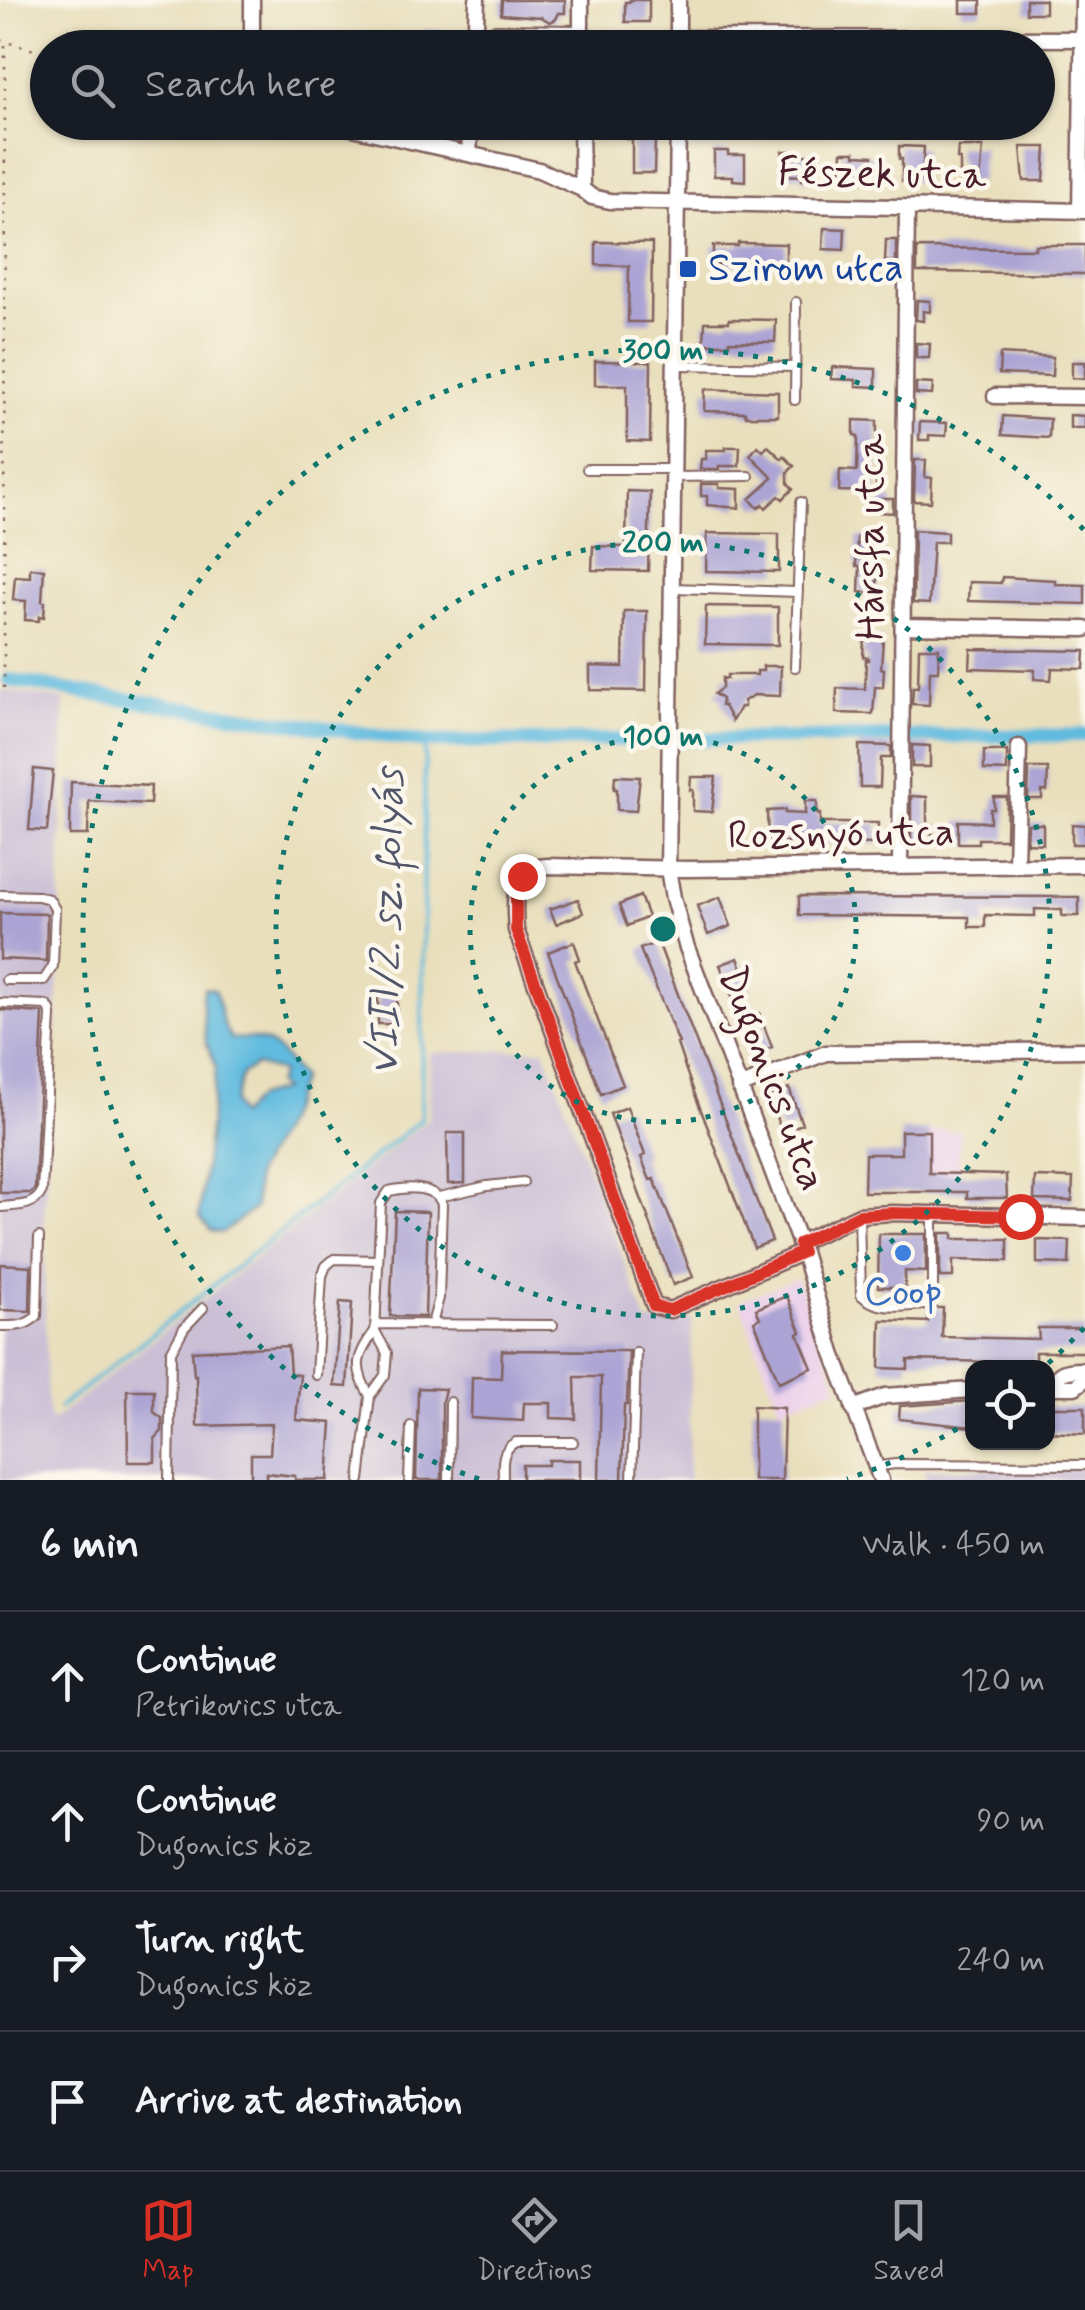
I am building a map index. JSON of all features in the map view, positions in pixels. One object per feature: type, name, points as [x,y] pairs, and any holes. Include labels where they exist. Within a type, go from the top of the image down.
[{"type":"street","points":[[252,0],[252,30]]},
{"type":"street","points":[[475,30],[477,0]]},
{"type":"street","points":[[581,0],[581,30]]},
{"type":"street","points":[[678,0],[678,30]]},
{"type":"street","points":[[1082,212],[1083,0]]},
{"type":"street","points":[[1055,40],[1082,40]]},
{"type":"street","points":[[406,140],[539,170],[598,200],[678,202]]},
{"type":"street","points":[[469,154],[470,140]]},
{"type":"street","points":[[578,140],[582,189]]},
{"type":"street","name":"Dugonics utca","points":[[678,140],[668,869],[686,945],[801,1248],[833,1353],[878,1474]]},
{"type":"street","name":"Fészek utca","points":[[678,202],[1082,212]]},
{"type":"street","name":"Hársfa utca","points":[[900,866],[907,208]]},
{"type":"street","points":[[995,396],[1085,397]]},
{"type":"street","points":[[904,626],[1085,629]]},
{"type":"street","points":[[1016,865],[1020,748]]},
{"type":"street","name":"Rozsnyó utca","points":[[801,1248],[670,1310],[654,1306],[516,930],[518,884],[528,870],[547,866],[668,869],[1085,865]]},
{"type":"street","points":[[739,1087],[826,1053],[1085,1050]]},
{"type":"street","points":[[801,1248],[859,1215],[1085,1218]]},
{"type":"street","points":[[1055,1387],[1075,1387]]},
{"type":"street","points":[[853,1408],[886,1396],[965,1390]]},
{"type":"lane","points":[[495,29],[506,30]]},
{"type":"lane","points":[[795,400],[796,302]]},
{"type":"lane","points":[[676,366],[795,366]]},
{"type":"lane","points":[[587,469],[749,476]]},
{"type":"lane","points":[[795,667],[801,502]]},
{"type":"lane","points":[[672,588],[798,592]]},
{"type":"lane","points":[[0,895],[38,896],[49,899],[55,909],[50,974],[44,980],[6,980]]},
{"type":"lane","points":[[0,1004],[46,1005],[51,1014],[42,1191],[32,1204],[0,1207]]},
{"type":"lane","points":[[360,1480],[370,1396],[386,1375],[387,1353],[375,1327],[381,1203],[389,1191],[398,1189],[428,1190],[440,1197],[524,1182]]},
{"type":"lane","points":[[432,1324],[439,1298],[440,1197]]},
{"type":"lane","points":[[859,1215],[861,1295],[880,1306],[926,1305],[932,1291],[932,1214]]},
{"type":"lane","points":[[0,1326],[30,1324],[38,1316],[39,1236]]},
{"type":"lane","points":[[316,1375],[322,1276],[326,1266],[334,1259],[378,1260]]},
{"type":"lane","points":[[169,1480],[171,1352],[184,1328],[204,1308]]},
{"type":"lane","points":[[375,1327],[553,1325]]},
{"type":"lane","points":[[370,1396],[359,1378],[360,1351],[375,1327]]},
{"type":"lane","points":[[632,1480],[636,1352]]},
{"type":"lane","points":[[449,1480],[450,1402]]},
{"type":"lane","points":[[409,1480],[411,1426]]},
{"type":"lane","points":[[503,1480],[503,1456],[516,1442],[573,1442]]},
{"type":"lane","points":[[878,1474],[895,1464],[1085,1465]]},
{"type":"path","points":[[4,688],[2,41],[30,49]]},
{"type":"shaded area","points":[[0,690],[64,700],[58,1001],[44,1221],[47,1404],[51,1422],[429,1119],[430,1053],[544,1049],[647,1323],[692,1318],[688,1480],[0,1480]]},
{"type":"shaded area","points":[[901,1131],[960,1131],[959,1192],[901,1192]]},
{"type":"shaded area","points":[[797,1278],[838,1387],[780,1408],[739,1301]]},
{"type":"shaded area","points":[[1085,1467],[1085,1480],[926,1480],[924,1469]]},
{"type":"water","points":[[205,988],[215,990],[232,1039],[256,1039],[273,1046],[301,1078],[285,1122],[256,1173],[255,1208],[222,1233],[211,1231],[199,1216],[216,1068],[206,1042],[202,998]],"holes":[[[256,1065],[281,1072],[276,1084],[282,1090],[257,1097],[239,1116],[233,1103],[242,1074]]]},
{"type":"building","points":[[502,0],[565,0],[565,13],[559,13],[550,22],[541,17],[501,14]]},
{"type":"building","points":[[649,0],[649,22],[625,22],[625,2]]},
{"type":"building","points":[[961,0],[981,0],[981,13],[961,13]]},
{"type":"building","points":[[1026,0],[1045,0],[1045,13],[1026,13]]},
{"type":"building","points":[[632,140],[655,140],[654,173],[632,173]]},
{"type":"building","points":[[899,146],[924,147],[922,181],[902,181]]},
{"type":"building","points":[[958,147],[983,147],[980,181],[960,181]]},
{"type":"building","points":[[1021,147],[1046,147],[1044,181],[1024,181]]},
{"type":"building","points":[[714,151],[745,155],[745,181],[733,180],[733,176],[714,176]]},
{"type":"building","points":[[783,151],[814,155],[814,180],[783,175]]},
{"type":"building","points":[[842,152],[873,156],[872,181],[841,176]]},
{"type":"building","points":[[824,228],[845,229],[844,250],[823,249]]},
{"type":"building","points":[[886,240],[896,240],[896,262],[885,261]]},
{"type":"building","points":[[596,242],[652,243],[651,322],[628,322],[629,266],[596,265]]},
{"type":"building","points":[[786,244],[786,262],[713,264],[713,246]]},
{"type":"building","points":[[1035,245],[1085,245],[1085,274],[917,272],[917,248],[1035,249]]},
{"type":"building","points":[[917,300],[930,301],[930,312],[923,311],[923,321],[916,320]]},
{"type":"building","points":[[776,320],[775,342],[704,344],[705,322]]},
{"type":"building","points":[[916,343],[930,344],[929,358],[916,358]]},
{"type":"building","points":[[1000,354],[1053,357],[1052,376],[999,374]]},
{"type":"building","points":[[595,361],[651,362],[650,442],[627,441],[627,385],[595,385]]},
{"type":"building","points":[[1072,362],[1085,362],[1085,379],[1072,378]]},
{"type":"building","points":[[832,367],[876,369],[876,387],[856,386],[856,380],[831,379]]},
{"type":"building","points":[[916,383],[933,384],[932,395],[916,394]]},
{"type":"building","points":[[705,389],[778,392],[778,416],[704,411]]},
{"type":"building","points":[[1070,415],[1085,416],[1085,428],[1070,428]]},
{"type":"building","points":[[1003,416],[1050,419],[1049,438],[1002,435]]},
{"type":"building","points":[[854,420],[877,421],[876,492],[839,491],[840,470],[857,471],[858,436],[854,435]]},
{"type":"building","points":[[920,422],[947,423],[946,436],[929,435],[929,440],[919,440]]},
{"type":"building","points":[[758,446],[763,451],[768,446],[794,466],[788,472],[788,483],[793,489],[766,508],[763,504],[758,508],[750,499],[773,478],[750,455]]},
{"type":"building","points":[[740,447],[739,466],[700,469],[706,450]]},
{"type":"building","points":[[915,460],[926,460],[925,477],[932,478],[931,502],[914,501]]},
{"type":"building","points":[[701,484],[739,489],[739,508],[707,505],[707,496],[701,496]]},
{"type":"building","points":[[627,491],[650,492],[648,571],[592,570],[593,546],[626,547]]},
{"type":"building","points":[[879,499],[893,499],[893,513],[879,512]]},
{"type":"building","points":[[914,530],[947,532],[947,542],[933,542],[929,604],[913,603]]},
{"type":"building","points":[[707,533],[779,534],[779,572],[706,571]]},
{"type":"building","points":[[857,537],[876,538],[877,593],[859,592]]},
{"type":"building","points":[[30,568],[44,569],[44,617],[39,616],[39,621],[25,620],[26,601],[13,600],[15,576],[30,577]]},
{"type":"building","points":[[1002,577],[1085,585],[1085,604],[968,601],[969,582],[1001,583]]},
{"type":"building","points":[[706,606],[778,607],[778,645],[705,644]]},
{"type":"building","points":[[624,611],[647,611],[646,691],[590,690],[590,666],[623,667]]},
{"type":"building","points":[[864,638],[883,639],[883,687],[875,687],[873,714],[836,713],[837,688],[865,689],[869,658],[863,657]]},
{"type":"building","points":[[919,648],[939,648],[938,671],[930,671],[929,705],[912,704],[913,687],[918,687]]},
{"type":"building","points":[[971,649],[1085,651],[1084,669],[1052,668],[1051,680],[1034,679],[1035,670],[970,668]]},
{"type":"building","points":[[763,666],[781,666],[780,696],[754,695],[744,701],[744,707],[740,707],[732,721],[721,706],[722,699],[714,694],[722,688],[722,678],[757,675]]},
{"type":"building","points":[[859,745],[891,746],[891,758],[881,758],[880,787],[860,787]]},
{"type":"building","points":[[912,745],[930,746],[930,767],[912,767]]},
{"type":"building","points":[[984,751],[1007,751],[1007,771],[984,770]]},
{"type":"building","points":[[1029,768],[1048,768],[1047,791],[1042,791],[1042,799],[1028,799]]},
{"type":"building","points":[[34,769],[53,771],[47,831],[29,830]]},
{"type":"building","points":[[615,776],[640,777],[636,811],[617,810]]},
{"type":"building","points":[[691,777],[716,777],[712,812],[693,811]]},
{"type":"building","points":[[71,782],[151,786],[150,804],[89,801],[88,835],[70,835]]},
{"type":"building","points":[[911,796],[927,797],[932,845],[911,844]]},
{"type":"building","points":[[994,797],[1007,797],[1006,839],[958,843],[958,821],[990,822]]},
{"type":"building","points":[[805,801],[817,801],[820,823],[878,823],[877,844],[819,843],[819,847],[800,847],[800,841],[768,843],[767,811],[805,814]]},
{"type":"building","points":[[1028,824],[1043,824],[1043,844],[1027,843]]},
{"type":"building","points":[[1072,824],[1085,825],[1085,844],[1072,844]]},
{"type":"building","points":[[640,896],[648,917],[627,926],[619,905]]},
{"type":"building","points":[[799,896],[1079,897],[1079,916],[1062,916],[1062,910],[1035,909],[1035,916],[985,915],[985,927],[969,927],[969,917],[799,915]]},
{"type":"building","points":[[720,897],[731,926],[708,935],[697,906]]},
{"type":"building","points":[[578,899],[583,913],[556,924],[550,909]]},
{"type":"building","points":[[0,913],[47,914],[46,961],[0,959]]},
{"type":"building","points":[[574,942],[580,959],[575,961],[623,1085],[601,1094],[548,952]]},
{"type":"building","points":[[658,942],[772,1241],[754,1248],[640,949]]},
{"type":"building","points":[[738,958],[750,989],[732,996],[720,965]]},
{"type":"building","points":[[378,994],[397,994],[397,1024],[378,1024]]},
{"type":"building","points":[[0,1010],[43,1013],[35,1189],[31,1193],[0,1193]]},
{"type":"building","points":[[759,1013],[772,1047],[754,1054],[741,1020]]},
{"type":"building","points":[[789,1088],[802,1124],[782,1132],[768,1096]]},
{"type":"building","points":[[627,1107],[645,1155],[641,1157],[650,1180],[654,1179],[693,1277],[673,1285],[610,1114]]},
{"type":"building","points":[[901,1131],[929,1131],[929,1173],[1006,1175],[1007,1198],[967,1198],[967,1192],[864,1192],[865,1154],[901,1154]]},
{"type":"building","points":[[447,1133],[465,1133],[465,1183],[448,1184]]},
{"type":"building","points":[[1035,1177],[1073,1178],[1072,1201],[1034,1200]]},
{"type":"building","points":[[395,1211],[428,1212],[425,1317],[390,1316]]},
{"type":"building","points":[[940,1233],[953,1233],[953,1239],[1008,1239],[1008,1261],[953,1260],[953,1277],[940,1277]]},
{"type":"building","name":"Coop","points":[[879,1234],[926,1234],[926,1272],[905,1271],[905,1287],[878,1287]]},
{"type":"building","points":[[1037,1240],[1070,1241],[1069,1264],[1037,1263]]},
{"type":"building","points":[[0,1264],[31,1266],[30,1311],[0,1310]]},
{"type":"building","points":[[787,1296],[812,1368],[779,1382],[754,1321],[760,1318],[756,1309]]},
{"type":"building","points":[[340,1302],[352,1303],[347,1387],[334,1386]]},
{"type":"building","points":[[943,1308],[942,1337],[1039,1339],[1038,1328],[1084,1328],[1085,1352],[1035,1352],[1035,1360],[908,1360],[908,1369],[880,1368],[881,1320],[928,1322],[928,1312]]},
{"type":"building","points":[[288,1346],[290,1374],[300,1375],[296,1420],[332,1423],[328,1480],[295,1480],[295,1476],[266,1473],[266,1480],[251,1480],[251,1454],[270,1454],[272,1424],[197,1426],[192,1351]]},
{"type":"building","points":[[502,1350],[629,1351],[622,1480],[599,1480],[601,1377],[575,1377],[576,1419],[551,1418],[551,1403],[524,1403],[523,1421],[471,1418],[472,1377],[501,1378]]},
{"type":"building","points":[[418,1388],[445,1389],[442,1480],[416,1480]]},
{"type":"building","points":[[127,1390],[154,1390],[154,1412],[162,1418],[162,1431],[155,1439],[155,1462],[128,1462]]},
{"type":"building","points":[[965,1401],[965,1426],[899,1419],[900,1406]]},
{"type":"building","points":[[753,1406],[784,1408],[782,1480],[753,1480]]},
{"type":"building","points":[[1055,1407],[1085,1407],[1085,1434],[1055,1432]]},
{"type":"building","points":[[548,1460],[580,1460],[580,1480],[522,1480],[522,1465],[548,1465]]},
{"type":"waterway","name":"VIII/2. sz. folyás","points":[[9,680],[425,742],[1085,735]]},
{"type":"waterway","name":"VIII/2. sz. folyás","points":[[59,1408],[421,1120],[425,742]]},
{"type":"place","name":"Szirom utca","points":[[688,269]]},
{"type":"place","name":"Coop","points":[[903,1253]]},
{"type":"route","points":[[522,876],[515,916],[525,960],[654,1306],[670,1310],[789,1258],[802,1252],[799,1244],[859,1215],[1020,1216]]}]
